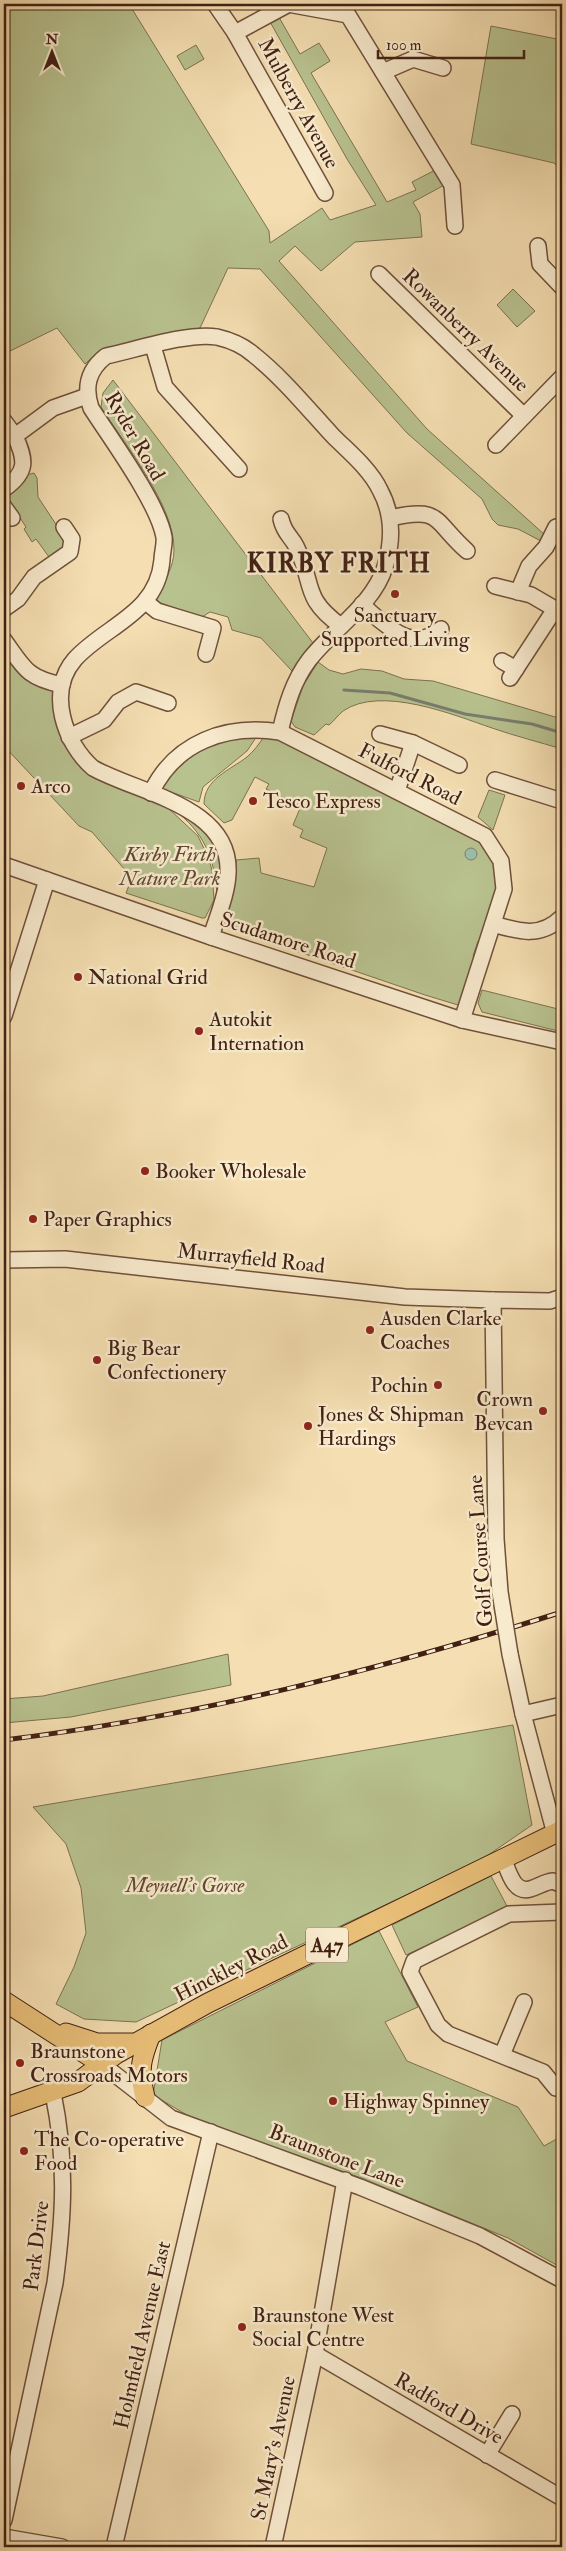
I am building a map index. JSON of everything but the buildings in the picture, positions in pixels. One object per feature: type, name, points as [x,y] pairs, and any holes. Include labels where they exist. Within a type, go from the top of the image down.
[{"type":"main road","name":"Hinckley Road","points":[[4,2108],[52,2093],[78,2082],[144,2038],[208,2003],[559,1832]]},
{"type":"main road","points":[[4,2001],[103,2065]]},
{"type":"main road","points":[[36,2022],[97,2043],[144,2038],[139,2075],[144,2096]]},
{"type":"street","points":[[215,4],[235,33]]},
{"type":"street","points":[[287,4],[348,15],[452,185],[455,226]]},
{"type":"street","name":"Mulberry Avenue","points":[[287,4],[235,33],[325,193]]},
{"type":"street","points":[[383,72],[413,59],[443,68]]},
{"type":"street","points":[[538,246],[540,264],[562,287]]},
{"type":"street","name":"Rowanberry Avenue","points":[[379,274],[524,416]]},
{"type":"street","name":"Ryder Road","points":[[211,937],[228,874],[227,853],[221,837],[201,817],[93,768],[80,757],[69,737],[62,713],[62,685],[74,660],[146,602],[161,572],[164,538],[154,510],[91,408],[87,396],[89,377],[98,362],[106,356],[200,336],[216,337],[236,343],[254,355],[370,475],[380,488],[390,518],[391,535],[385,567],[379,583],[362,604],[310,659],[297,678],[288,699],[280,732]]},
{"type":"street","points":[[153,346],[165,387],[239,469]]},
{"type":"street","name":"Rowanberry Avenue","points":[[496,445],[562,377]]},
{"type":"street","points":[[14,436],[53,408],[87,396]]},
{"type":"street","points":[[4,421],[24,455],[23,466],[19,476],[4,489]]},
{"type":"street","points":[[390,518],[412,513],[430,514],[437,518],[467,551]]},
{"type":"street","points":[[4,609],[18,599],[34,577],[70,552],[72,539],[64,527]]},
{"type":"street","points":[[518,592],[529,566],[546,547],[556,527]]},
{"type":"street","points":[[280,528],[296,545],[312,598],[326,615],[342,626]]},
{"type":"street","points":[[495,586],[531,595],[559,611],[513,673],[502,661]]},
{"type":"street","points":[[146,602],[157,611],[213,628],[206,654]]},
{"type":"street","points":[[362,604],[372,614],[403,635],[418,639],[430,636],[440,629]]},
{"type":"street","points":[[4,640],[32,676],[44,682],[62,685]]},
{"type":"street","points":[[69,737],[104,720],[118,702],[136,692],[168,703]]},
{"type":"street","name":"Fulford Road","points":[[151,793],[159,776],[173,761],[206,739],[242,730],[280,732],[485,836],[494,848],[502,868],[504,889],[462,1020]]},
{"type":"street","points":[[380,734],[413,743],[459,765]]},
{"type":"street","points":[[397,791],[413,743]]},
{"type":"street","points":[[499,785],[562,801]]},
{"type":"street","name":"Scudamore Road","points":[[4,865],[211,937],[462,1020],[562,1042]]},
{"type":"street","points":[[4,1016],[46,880]]},
{"type":"street","points":[[494,924],[521,932],[534,933],[554,925],[562,917]]},
{"type":"street","name":"Murrayfield Road","points":[[4,1260],[65,1259],[405,1297],[493,1300]]},
{"type":"street","points":[[493,1300],[550,1301],[562,1297]]},
{"type":"street","name":"Golf Course Lane","points":[[493,1300],[496,1539],[500,1592],[510,1654],[523,1714],[559,1832]]},
{"type":"street","points":[[523,1714],[562,1705]]},
{"type":"street","points":[[503,1858],[512,1880],[519,1888],[529,1890],[548,1882],[561,1881]]},
{"type":"street","points":[[556,2088],[543,2072],[448,2034],[438,2025],[410,1972],[414,1961],[509,1914],[562,1912]]},
{"type":"street","points":[[502,2055],[524,2002]]},
{"type":"street","name":"Braunstone Lane","points":[[103,2065],[171,2118],[345,2180],[480,2236],[562,2280]]},
{"type":"street","name":"Park Drive","points":[[4,2520],[55,2283],[60,2249],[63,2214],[63,2160],[52,2093]]},
{"type":"street","name":"Holmfield Avenue East","points":[[114,2547],[211,2132]]},
{"type":"street","name":"St Mary's Avenue","points":[[278,2546],[315,2354],[345,2180]]},
{"type":"street","name":"Radford Drive","points":[[315,2354],[562,2498]]},
{"type":"street","points":[[487,2454],[512,2414]]},
{"type":"street","points":[[4,2537],[62,2547]]},
{"type":"green space","points":[[4,4],[129,4],[269,231],[270,243],[322,208],[330,220],[376,205],[347,159],[260,4],[288,4],[276,12],[300,54],[319,43],[330,61],[311,73],[387,202],[416,190],[412,182],[441,167],[450,182],[413,202],[420,214],[422,237],[355,242],[321,271],[295,246],[279,261],[427,429],[545,535],[541,541],[518,529],[498,525],[492,519],[482,499],[407,433],[260,269],[228,268],[200,328],[100,350],[85,364],[57,328],[4,354]]},
{"type":"green space","points":[[491,26],[562,40],[562,171],[554,163],[471,144]]},
{"type":"green space","points":[[196,45],[204,59],[185,70],[177,56]]},
{"type":"green space","points":[[513,289],[535,311],[517,327],[497,305]]},
{"type":"green space","points":[[113,380],[313,643],[292,671],[261,638],[232,630],[228,617],[210,612],[202,617],[158,602],[156,597],[168,575],[174,556],[172,533],[158,495],[101,407],[103,393]]},
{"type":"green space","points":[[34,473],[37,478],[38,497],[65,538],[63,547],[49,557],[36,539],[32,542],[24,529],[26,527],[7,498],[17,482],[25,476]]},
{"type":"green space","name":"Kirby Firth Nature Park","points":[[4,649],[54,692],[84,767],[97,779],[167,807],[198,836],[209,859],[212,871],[214,900],[205,918],[126,893],[132,878],[92,832],[79,826],[4,746]]},
{"type":"green space","points":[[318,662],[329,670],[343,674],[361,669],[382,671],[404,679],[433,681],[562,719],[562,749],[509,734],[438,710],[397,702],[377,701],[359,704],[343,711],[329,725],[326,724],[314,735],[295,727],[291,721],[303,686]]},
{"type":"green space","points":[[261,730],[247,751],[203,787],[199,802],[157,787],[188,749]]},
{"type":"green space","points":[[265,735],[278,736],[478,835],[496,863],[499,885],[482,942],[478,941],[473,956],[477,957],[461,1003],[458,1005],[425,995],[226,927],[223,921],[234,888],[236,860],[259,858],[261,873],[314,887],[327,848],[300,837],[303,830],[293,825],[301,806],[266,789],[269,784],[255,777],[232,820],[224,823],[204,804],[205,795],[213,782],[247,757]]},
{"type":"green space","points":[[489,790],[505,795],[493,830],[478,817]]},
{"type":"green space","points":[[173,809],[210,832],[223,866],[217,896],[214,870],[206,847],[193,827]]},
{"type":"green space","points":[[482,990],[562,1010],[562,1032],[482,1012],[478,1003]]},
{"type":"green space","points":[[228,1654],[231,1685],[71,1717],[4,1723],[4,1699],[43,1696]]},
{"type":"green space","name":"Meynell's Gorse","points":[[513,1725],[532,1825],[481,1860],[136,2022],[84,2019],[56,2004],[74,1967],[86,1933],[81,1888],[66,1844],[33,1807]]},
{"type":"green space","points":[[491,1876],[508,1908],[406,1955],[392,1925]]},
{"type":"green space","name":"Highway Spinney","points":[[379,1931],[418,2007],[385,2022],[407,2061],[518,2107],[544,2146],[562,2136],[562,2268],[508,2238],[364,2179],[192,2118],[153,2095],[162,2040]]},
{"type":"shaded area","points":[[471,848],[477,854],[471,860],[465,854]]},
{"type":"waterway","points":[[344,690],[390,693],[465,714],[532,724],[562,733]]},
{"type":"railway","points":[[4,1740],[146,1718],[286,1689],[424,1653],[562,1612]]},
{"type":"place","name":"Sanctuary Supported Living","points":[[395,594]]},
{"type":"place","name":"Arco","points":[[21,786]]},
{"type":"place","name":"Tesco Express","points":[[253,801]]},
{"type":"place","name":"National Grid","points":[[78,977]]},
{"type":"place","name":"Autokit Internation","points":[[199,1031]]},
{"type":"place","name":"Booker Wholesale","points":[[145,1171]]},
{"type":"place","name":"Paper Graphics","points":[[33,1219]]},
{"type":"place","name":"Ausden Clarke Coaches","points":[[370,1330]]},
{"type":"place","name":"Big Bear Confectionery","points":[[97,1360]]},
{"type":"place","name":"Pochin","points":[[438,1385]]},
{"type":"place","name":"Crown Bevcan","points":[[543,1411]]},
{"type":"place","name":"Jones & Shipman Hardings","points":[[308,1426]]},
{"type":"place","name":"Braunstone Crossroads Motors","points":[[20,2063]]},
{"type":"place","name":"Highway Spinney","points":[[333,2101]]},
{"type":"place","name":"The Co-operative Food","points":[[24,2151]]},
{"type":"place","name":"Braunstone West Social Centre","points":[[242,2327]]},
{"type":"district","name":"KIRBY FRITH","points":[[339,563]]}]
